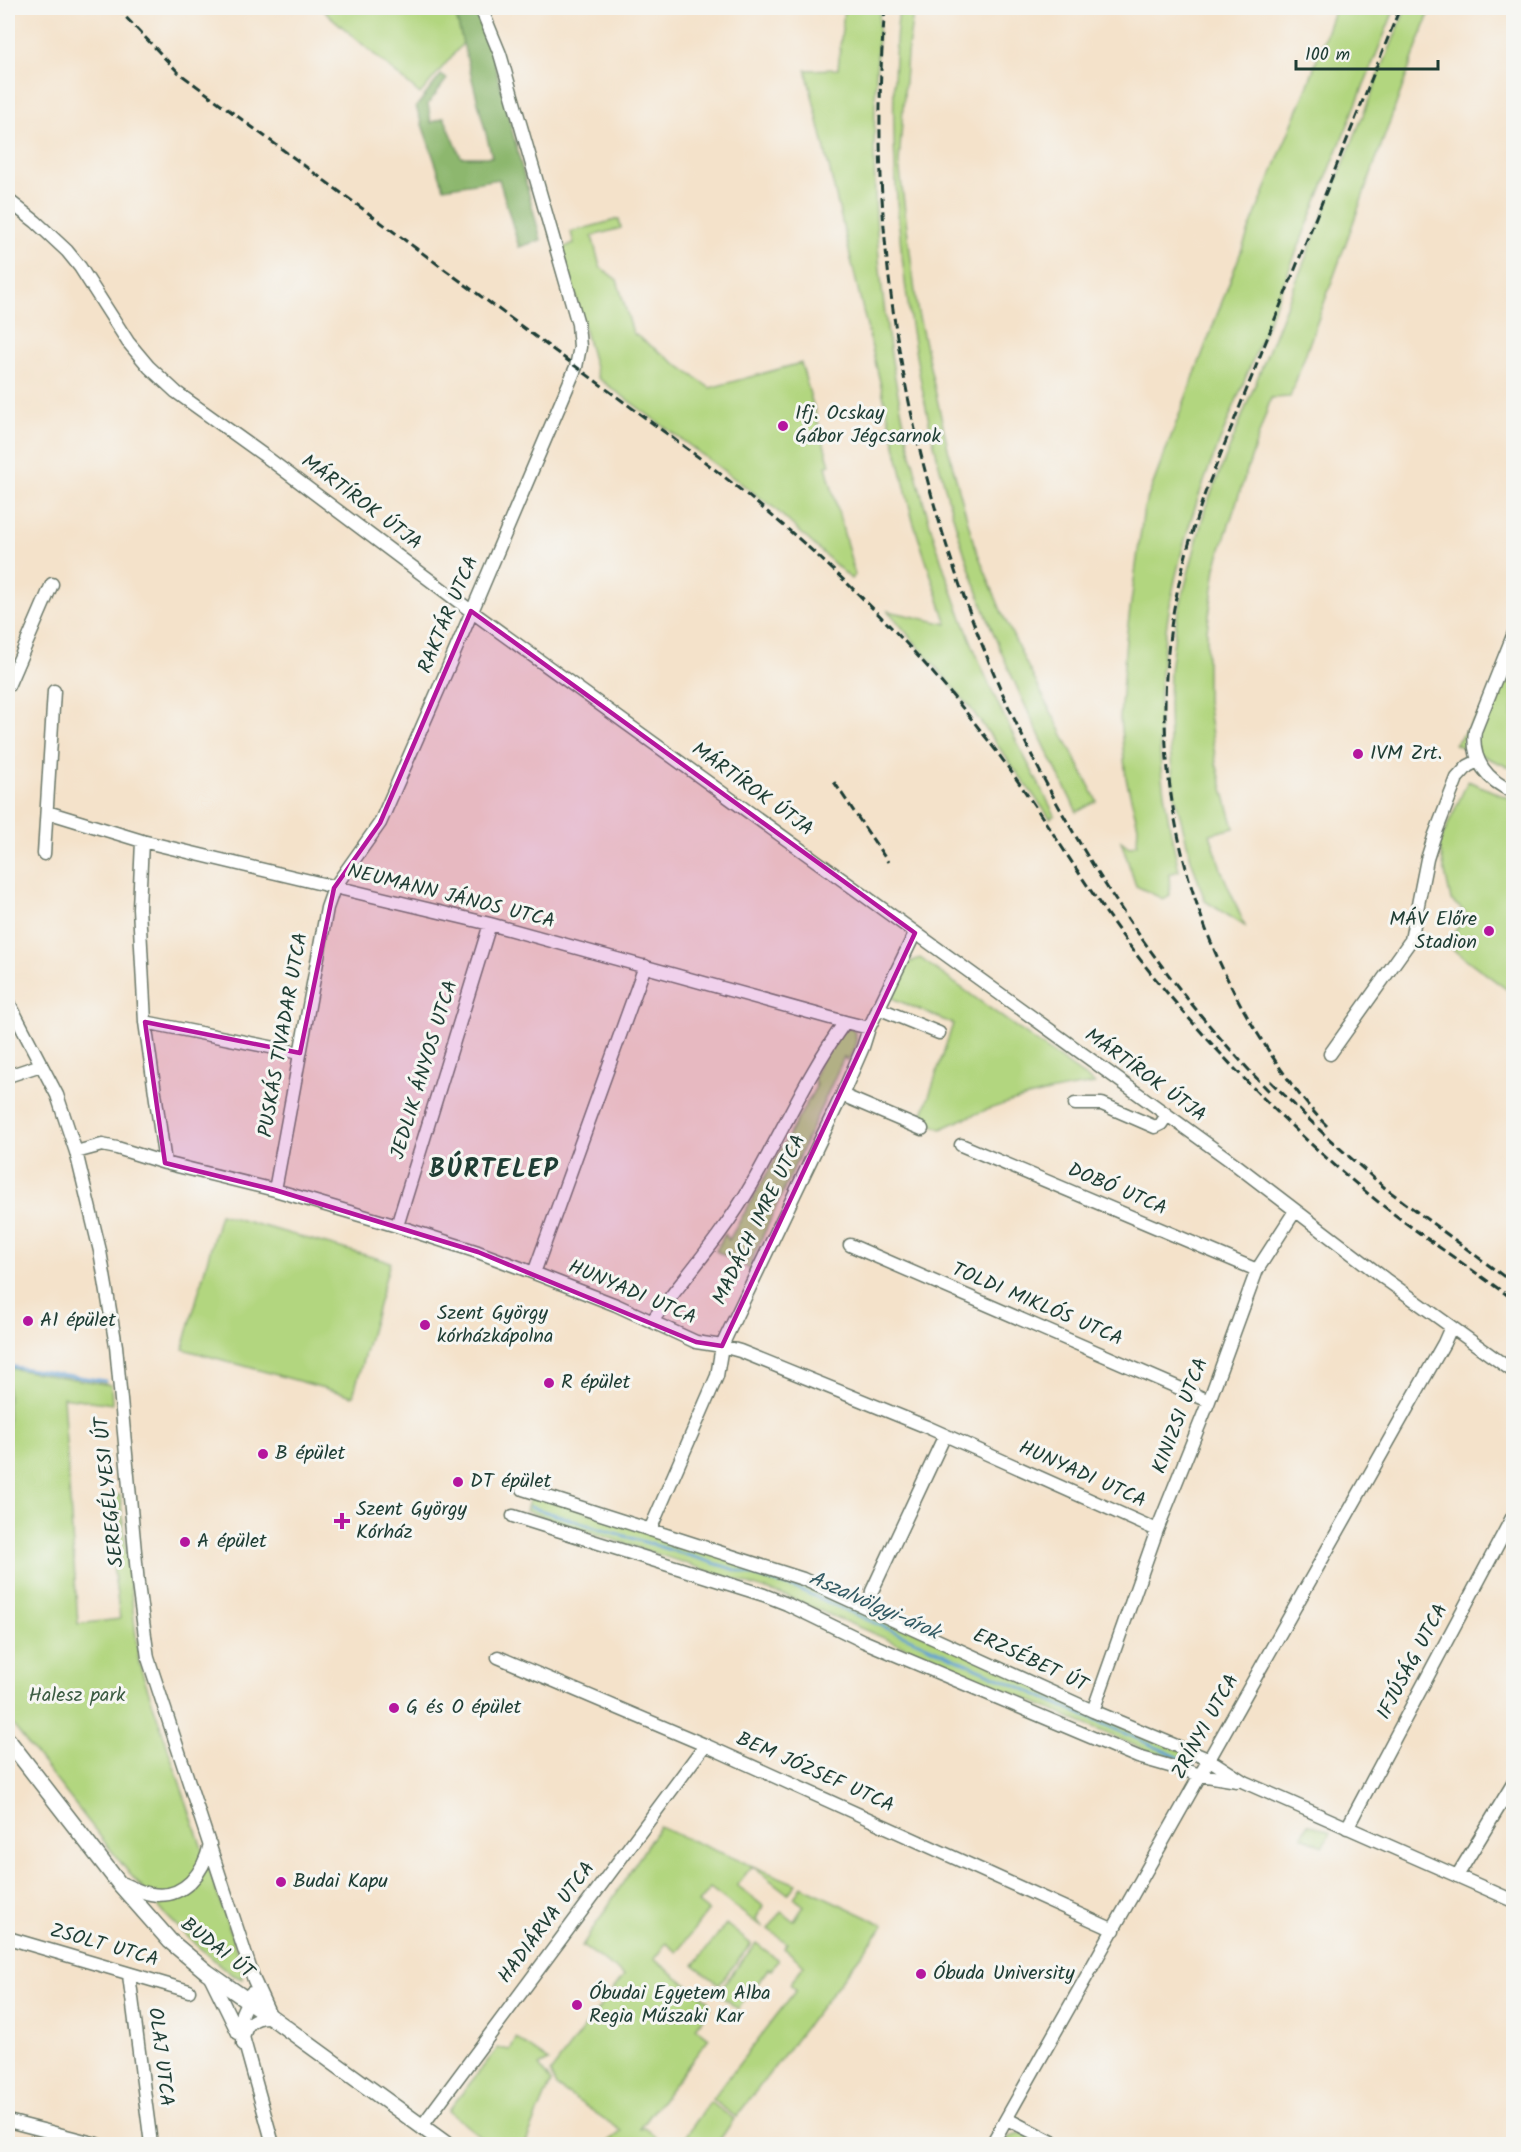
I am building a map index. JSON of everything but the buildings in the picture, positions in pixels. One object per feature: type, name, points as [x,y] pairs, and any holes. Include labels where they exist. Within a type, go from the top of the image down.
[{"type":"main road","name":"BUDAI ÚT","points":[[8,1740],[118,1882],[170,1941],[207,1972],[271,2016],[446,2145]]},
{"type":"street","name":"RAKTÁR UTCA","points":[[334,888],[380,823],[576,367],[580,347],[578,324],[500,54],[481,8]]},
{"type":"street","name":"MÁRTÍROK ÚTJA","points":[[8,200],[44,229],[73,259],[128,342],[149,368],[166,383],[471,611],[1167,1115],[1514,1372]]},
{"type":"street","points":[[8,686],[52,584]]},
{"type":"street","points":[[1514,633],[1475,731],[1474,751],[1488,777],[1514,792]]},
{"type":"street","points":[[44,854],[54,691]]},
{"type":"street","points":[[1330,1054],[1412,940],[1425,868],[1434,837],[1457,778],[1468,766],[1478,761]]},
{"type":"street","name":"NEUMANN JÁNOS UTCA","points":[[48,812],[142,841],[490,924],[845,1022]]},
{"type":"street","points":[[142,841],[139,908],[146,1022],[165,1163]]},
{"type":"street","name":"PUSKÁS TIVADAR UTCA","points":[[275,1190],[327,908],[334,888]]},
{"type":"street","name":"JEDLIK ÁNYOS UTCA","points":[[397,1226],[490,924]]},
{"type":"street","name":"MADÁCH IMRE UTCA","points":[[650,1530],[717,1376],[722,1346],[842,1095],[878,1008],[915,933]]},
{"type":"street","points":[[534,1273],[645,966]]},
{"type":"street","name":"SEREGÉLYESI ÚT","points":[[8,1001],[57,1095],[76,1152],[100,1251],[117,1346],[120,1400],[146,1646],[151,1672],[210,1842],[254,1980],[271,2016]]},
{"type":"street","points":[[878,1008],[939,1033]]},
{"type":"street","points":[[146,1022],[300,1053]]},
{"type":"street","points":[[845,1022],[869,1028]]},
{"type":"street","name":"MADÁCH IMRE UTCA","points":[[652,1321],[703,1256],[751,1186],[812,1072],[845,1022]]},
{"type":"street","points":[[8,1076],[41,1065]]},
{"type":"street","points":[[842,1095],[922,1129]]},
{"type":"street","points":[[1075,1104],[1102,1104],[1155,1126],[1161,1124],[1167,1115]]},
{"type":"street","name":"HUNYADI UTCA","points":[[76,1152],[102,1145],[117,1148],[165,1163],[275,1190],[478,1252],[652,1321],[696,1342],[722,1346],[841,1391],[1157,1530]]},
{"type":"street","name":"DOBÓ UTCA","points":[[961,1145],[1257,1270]]},
{"type":"street","name":"KINIZSI UTCA","points":[[1093,1711],[1157,1530],[1209,1401],[1257,1270],[1295,1211]]},
{"type":"street","name":"TOLDI MIKLÓS UTCA","points":[[850,1245],[1209,1401]]},
{"type":"street","name":"ZRÍNYI UTCA","points":[[992,2145],[1451,1327]]},
{"type":"street","points":[[869,1609],[872,1591],[945,1435]]},
{"type":"street","name":"ERZSÉBET ÚT","points":[[523,1489],[789,1574],[1093,1711],[1210,1760],[1244,1782],[1514,1901]]},
{"type":"street","name":"IFJÚSÁG UTCA","points":[[1347,1828],[1514,1514]]},
{"type":"street","name":"ERZSÉBET ÚT","points":[[513,1516],[764,1595],[863,1641],[1138,1757],[1201,1775],[1244,1782]]},
{"type":"street","name":"BEM JÓZSEF UTCA","points":[[498,1657],[705,1745],[1114,1930]]},
{"type":"street","name":"HADIÁRVA UTCA","points":[[422,2126],[705,1745]]},
{"type":"street","points":[[1457,1876],[1514,1782]]},
{"type":"street","points":[[118,1882],[153,1894],[166,1894],[180,1889],[188,1885],[199,1874],[208,1855],[210,1842]]},
{"type":"street","name":"ZSOLT UTCA","points":[[8,1938],[189,1991]]},
{"type":"street","points":[[207,1972],[220,1993],[243,2044],[273,2145]]},
{"type":"street","name":"OLAJ UTCA","points":[[129,1975],[151,2145]]},
{"type":"street","points":[[243,2044],[240,2019],[254,1980]]},
{"type":"street","points":[[243,2044],[244,2030],[250,2022],[260,2017],[271,2016]]},
{"type":"street","points":[[1006,2119],[1056,2145]]},
{"type":"street","points":[[8,2121],[97,2145]]},
{"type":"highlighted area","points":[[471,611],[915,933],[722,1346],[696,1342],[478,1252],[275,1190],[165,1163],[145,1022],[300,1053],[334,888],[380,823]]},
{"type":"green space","points":[[324,8],[454,8],[463,43],[420,94],[323,10]]},
{"type":"green space","points":[[454,8],[473,8],[488,39],[541,240],[519,247],[499,179],[444,188],[416,107],[441,75],[447,79],[428,104],[431,123],[444,117],[461,157],[492,157]]},
{"type":"green space","points":[[844,8],[880,8],[874,138],[876,216],[887,328],[908,440],[938,550],[956,604],[1004,717],[1055,815],[1050,818],[969,706],[888,611],[947,624],[913,521],[806,70],[838,69]]},
{"type":"green space","points":[[899,8],[914,8],[907,54],[899,163],[917,308],[949,453],[974,544],[1002,613],[1097,801],[1077,812],[1014,682],[991,628],[966,558],[930,427],[906,293],[898,218],[894,158],[894,68]]},
{"type":"green space","points":[[1335,8],[1395,8],[1209,468],[1175,578],[1163,653],[1159,729],[1162,781],[1179,871],[1169,874],[1170,895],[1163,899],[1136,886],[1121,841],[1129,847],[1137,844],[1138,826],[1126,778],[1120,719],[1126,639],[1144,508],[1253,220],[1308,85]]},
{"type":"green space","points":[[1406,8],[1431,8],[1290,397],[1271,398],[1217,561],[1207,630],[1207,701],[1216,763],[1234,828],[1210,834],[1222,872],[1245,926],[1205,901],[1191,859],[1174,792],[1169,705],[1170,671],[1177,617],[1205,509]]},
{"type":"green space","points":[[619,219],[621,228],[592,236],[600,267],[617,280],[633,333],[710,388],[801,363],[830,465],[826,466],[855,575],[851,579],[773,507],[598,378],[562,248],[574,244],[571,232]]},
{"type":"green space","points":[[1513,674],[1513,769],[1455,744]]},
{"type":"green space","points":[[1468,781],[1513,800],[1513,994],[1446,944],[1466,913],[1451,900],[1439,844]]},
{"type":"green space","points":[[920,958],[1095,1084],[1016,1100],[959,1120],[941,1129],[921,1120],[953,1024],[892,998],[908,963]]},
{"type":"green space","points":[[851,1026],[856,1035],[854,1048],[848,1061],[844,1057],[751,1262],[753,1271],[716,1251],[725,1234],[729,1240],[816,1087],[814,1078],[827,1042]]},
{"type":"green space","points":[[220,1214],[390,1262],[353,1396],[183,1349]]},
{"type":"green space","name":"Halesz park","points":[[8,1368],[111,1385],[112,1404],[63,1397],[78,1624],[120,1619],[104,1497],[120,1495],[139,1663],[242,1966],[242,1979],[231,1974],[195,1944],[164,1913],[129,1873],[8,1719]]},
{"type":"green space","points":[[531,1494],[792,1576],[1192,1755],[1188,1761],[1171,1761],[788,1597],[526,1511]]},
{"type":"green space","points":[[1308,1823],[1330,1832],[1324,1846],[1302,1837]]},
{"type":"green space","points":[[659,1827],[796,1884],[788,1894],[752,1866],[737,1885],[763,1906],[756,1919],[763,1928],[710,1888],[698,1903],[708,1911],[677,1952],[666,1943],[654,1959],[707,2000],[711,2007],[696,2028],[709,2038],[640,2129],[645,2128],[666,2144],[605,2144],[622,2131],[556,2086],[550,2073],[624,1975],[582,1946]]},
{"type":"green space","points":[[801,1886],[884,1925],[736,2117],[712,2099],[796,1990],[790,1984],[804,1965],[784,1948],[787,1943],[768,1929],[781,1912],[794,1921],[804,1906],[794,1898]]},
{"type":"green space","points":[[726,1924],[751,1944],[719,1984],[694,1965]]},
{"type":"green space","points":[[756,1943],[778,1960],[771,1970],[768,1969],[738,2009],[717,1993]]},
{"type":"green space","points":[[516,2038],[549,2061],[539,2066],[551,2082],[527,2144],[490,2144],[448,2111],[498,2048],[510,2050]]},
{"type":"green space","points":[[710,2102],[734,2119],[717,2144],[680,2144]]},
{"type":"green space","points":[[1023,2133],[1045,2144],[1005,2144],[1009,2137]]},
{"type":"waterway","name":"Aszalvölgyi-árok","points":[[8,1366],[105,1381]]},
{"type":"waterway","name":"Aszalvölgyi-árok","points":[[530,1507],[798,1589],[1194,1764]]},
{"type":"railway","points":[[117,8],[179,73],[705,462],[824,561],[897,634],[965,711],[1018,781],[1137,955],[1232,1066],[1311,1144],[1366,1192],[1514,1300]]},
{"type":"railway","points":[[885,8],[880,155],[892,302],[920,449],[962,592],[1019,730],[1090,860],[1174,982],[1271,1093]]},
{"type":"railway","points":[[1327,1126],[1300,1095],[1261,1039],[1214,950],[1196,902],[1182,853],[1172,804],[1166,753],[1165,702],[1168,652],[1173,612],[1182,572],[1205,493],[1400,8]]},
{"type":"railway","points":[[834,782],[888,862]]},
{"type":"railway","points":[[1270,1081],[1328,1138],[1385,1188],[1514,1284]]},
{"type":"place","name":"Ifj. Ocskay Gábor Jégcsarnok","points":[[783,426]]},
{"type":"place","name":"IVM Zrt.","points":[[1358,754]]},
{"type":"place","name":"MÁV Előre Stadion","points":[[1489,931]]},
{"type":"place","name":"A1 épület","points":[[28,1321]]},
{"type":"place","name":"Szent György kórházkápolna","points":[[425,1325]]},
{"type":"place","name":"R épület","points":[[549,1383]]},
{"type":"place","name":"B épület","points":[[263,1454]]},
{"type":"place","name":"DT épület","points":[[458,1482]]},
{"type":"place","name":"Szent György Kórház","points":[[342,1521]]},
{"type":"place","name":"A épület","points":[[185,1542]]},
{"type":"place","name":"G és O épület","points":[[394,1708]]},
{"type":"place","name":"Budai Kapu","points":[[281,1882]]},
{"type":"place","name":"Óbuda University","points":[[921,1974]]},
{"type":"place","name":"Óbudai Egyetem Alba Regia Műszaki Kar","points":[[577,2005]]},
{"type":"district","name":"BÚRTELEP","points":[[494,1170]]}]
